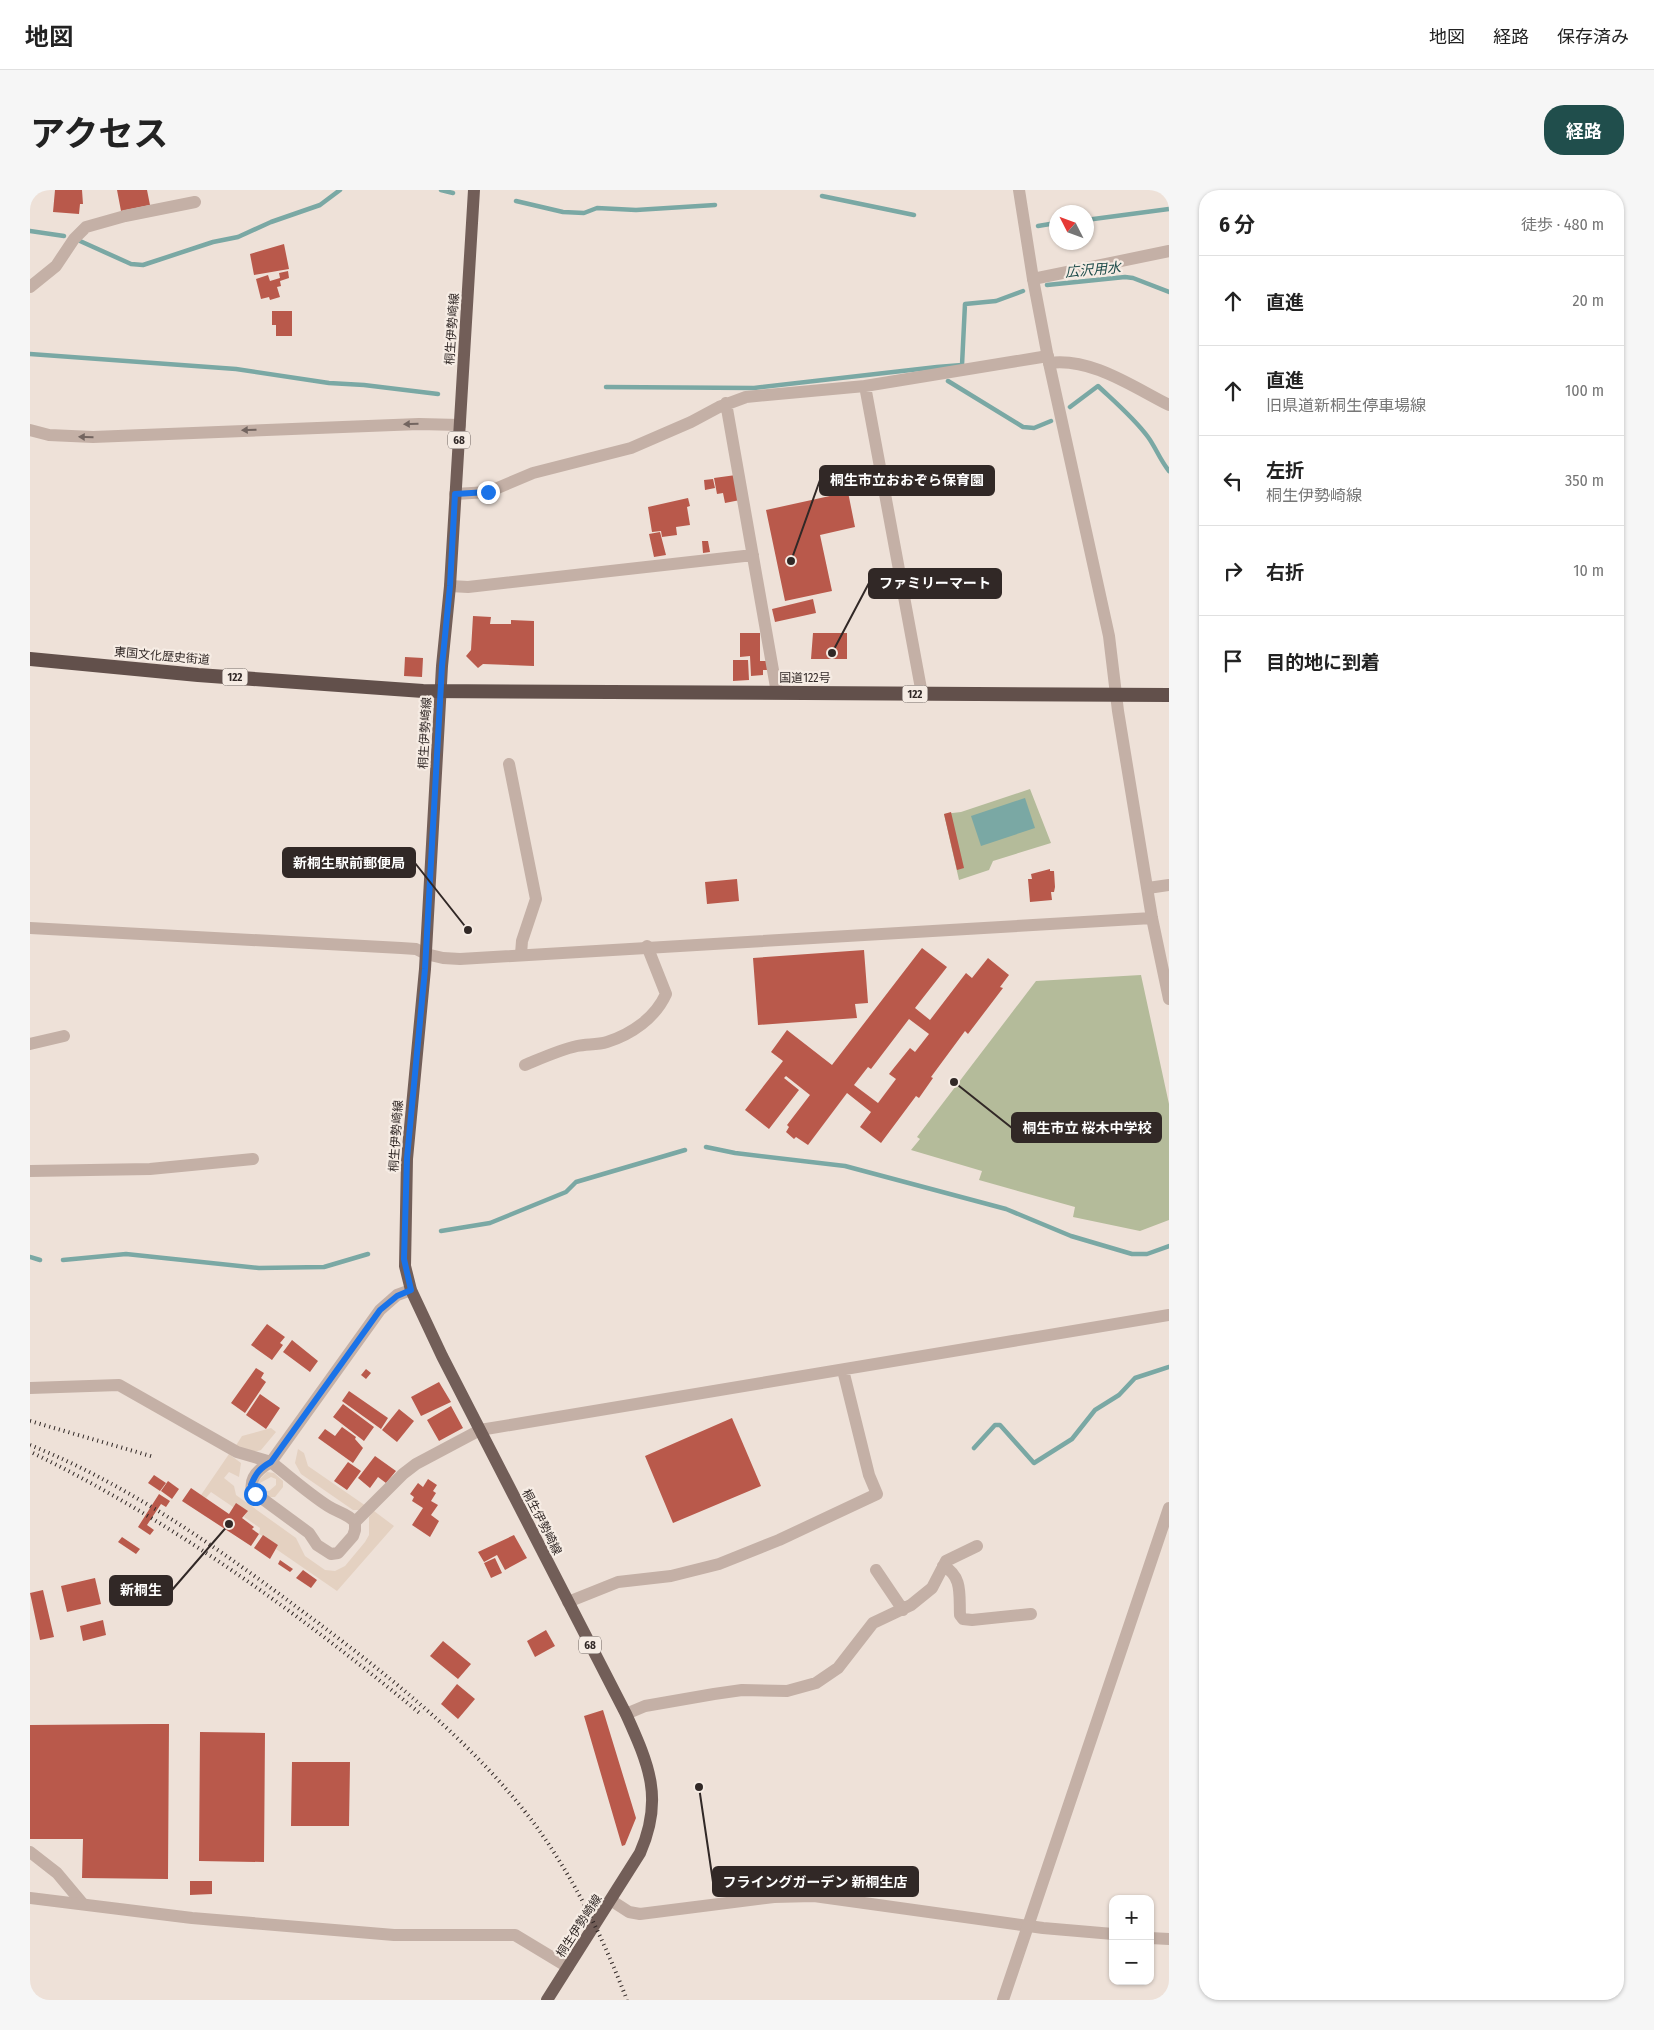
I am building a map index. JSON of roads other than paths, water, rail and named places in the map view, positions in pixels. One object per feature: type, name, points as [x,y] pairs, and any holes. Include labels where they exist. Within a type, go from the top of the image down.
[{"type":"highway","name":"東国文化歴史街道","points":[[30,658],[198,675],[441,690]]},
{"type":"highway","name":"国道122号","points":[[441,690],[1169,695]]},
{"type":"main road","name":"桐生伊勢崎線","points":[[474,190],[450,586],[441,690],[426,954],[407,1158],[404,1259],[411,1290],[480,1430],[626,1714],[646,1758],[652,1778],[654,1806],[650,1829],[643,1847],[612,1901],[547,2000]]},
{"type":"street","points":[[1020,190],[1033,279],[1049,360],[1109,636],[1116,694],[1152,918],[1169,999]]},
{"type":"street","points":[[30,287],[56,266],[74,239],[86,227],[125,216],[195,202]]},
{"type":"street","points":[[1033,279],[1169,250]]},
{"type":"street","points":[[455,494],[488,492],[533,473],[632,448],[726,404],[746,397],[865,386],[1049,360],[1094,369],[1169,405]]},
{"type":"street","points":[[865,386],[922,694]]},
{"type":"street","points":[[726,404],[776,693]]},
{"type":"street","points":[[30,430],[50,435],[93,437],[419,424],[460,425]]},
{"type":"street","points":[[450,586],[468,587],[753,555]]},
{"type":"street","points":[[509,764],[536,899],[522,941],[522,954]]},
{"type":"street","points":[[1148,888],[1169,885]]},
{"type":"street","points":[[30,928],[416,949],[426,954],[443,958],[1152,918]]},
{"type":"street","points":[[525,1065],[576,1046],[608,1042],[636,1029],[645,1022],[662,1002],[666,994],[647,946]]},
{"type":"street","points":[[30,1044],[64,1036]]},
{"type":"street","points":[[30,1171],[150,1169],[253,1160]]},
{"type":"street","points":[[30,1388],[118,1385],[237,1452],[271,1462],[292,1481],[330,1507],[347,1515],[355,1522],[356,1530],[353,1536],[338,1552],[331,1554],[321,1548],[309,1533],[252,1491],[251,1485],[255,1475],[262,1467],[271,1462],[380,1310],[397,1296],[411,1290]]},
{"type":"street","points":[[355,1522],[403,1474],[416,1464],[480,1430],[1169,1315]]},
{"type":"street","points":[[568,1602],[618,1582],[671,1576],[719,1564],[779,1540],[877,1494],[869,1475],[843,1370]]},
{"type":"street","points":[[1003,2000],[1169,1508]]},
{"type":"street","points":[[626,1714],[645,1706],[714,1694],[742,1690],[787,1691],[807,1686],[832,1673],[873,1623],[903,1610],[932,1588],[943,1566],[951,1558],[977,1546]]},
{"type":"street","points":[[943,1566],[954,1573],[959,1582],[960,1614],[963,1619],[972,1620],[1031,1614]]},
{"type":"street","points":[[876,1570],[903,1610]]},
{"type":"street","points":[[30,1852],[57,1873],[82,1904]]},
{"type":"street","points":[[612,1901],[629,1912],[640,1914],[774,1897],[820,1897],[1028,1926],[1109,1934]]},
{"type":"street","points":[[30,1898],[192,1918],[394,1935],[515,1935],[568,1967]]},
{"type":"street","points":[[1154,1938],[1169,1939]]},
{"type":"water","points":[[1025,798],[1035,828],[981,846],[971,816]]},
{"type":"waterway","points":[[80,241],[131,264],[143,265],[213,242],[238,237],[271,222],[320,205],[340,190]]},
{"type":"waterway","points":[[441,190],[453,193]]},
{"type":"waterway","points":[[822,196],[914,215]]},
{"type":"waterway","points":[[516,201],[563,212],[584,213],[597,208],[636,210],[715,205]]},
{"type":"waterway","name":"広沢用水","points":[[1094,219],[1169,209]]},
{"type":"waterway","name":"広沢用水","points":[[1038,226],[1049,224]]},
{"type":"waterway","points":[[30,231],[64,236]]},
{"type":"waterway","name":"広沢用水","points":[[1047,285],[1125,277],[1133,278],[1169,292]]},
{"type":"waterway","name":"広沢用水","points":[[937,367],[962,365],[965,304],[996,301],[1023,291]]},
{"type":"waterway","points":[[30,354],[236,369],[329,383],[364,385],[438,394]]},
{"type":"waterway","points":[[606,387],[754,388],[937,367],[940,370]]},
{"type":"waterway","points":[[948,381],[1023,427],[1034,428],[1051,421]]},
{"type":"waterway","points":[[1070,407],[1098,386],[1143,430],[1169,471]]},
{"type":"waterway","points":[[706,1147],[735,1153],[845,1166],[1006,1209],[1071,1236],[1132,1254],[1147,1254],[1169,1246]]},
{"type":"waterway","points":[[441,1231],[490,1223],[566,1192],[576,1182],[685,1150]]},
{"type":"waterway","points":[[63,1260],[126,1254],[259,1268],[324,1267],[368,1254]]},
{"type":"waterway","points":[[30,1257],[40,1260]]},
{"type":"waterway","points":[[974,1448],[995,1425],[1000,1425],[1034,1463],[1072,1439],[1095,1410],[1119,1395],[1135,1378],[1169,1367]]},
{"type":"railway","points":[[30,1421],[154,1457]]},
{"type":"railway","points":[[30,1445],[101,1478],[136,1497],[202,1539],[330,1632],[425,1708],[484,1765],[511,1795],[550,1846],[576,1888],[608,1954],[627,2000]]},
{"type":"railway","points":[[33,1453],[136,1509],[235,1573],[330,1642],[422,1715]]},
{"type":"place","name":"桐生市立おおぞら保育園","points":[[791,561]]},
{"type":"place","name":"ファミリーマート","points":[[832,653]]},
{"type":"place","name":"新桐生駅前郵便局","points":[[468,930]]},
{"type":"place","name":"桐生市立 桜木中学校","points":[[954,1082]]},
{"type":"place","name":"新桐生","points":[[229,1524]]},
{"type":"place","name":"フライングガーデン 新桐生店","points":[[699,1787]]}]
